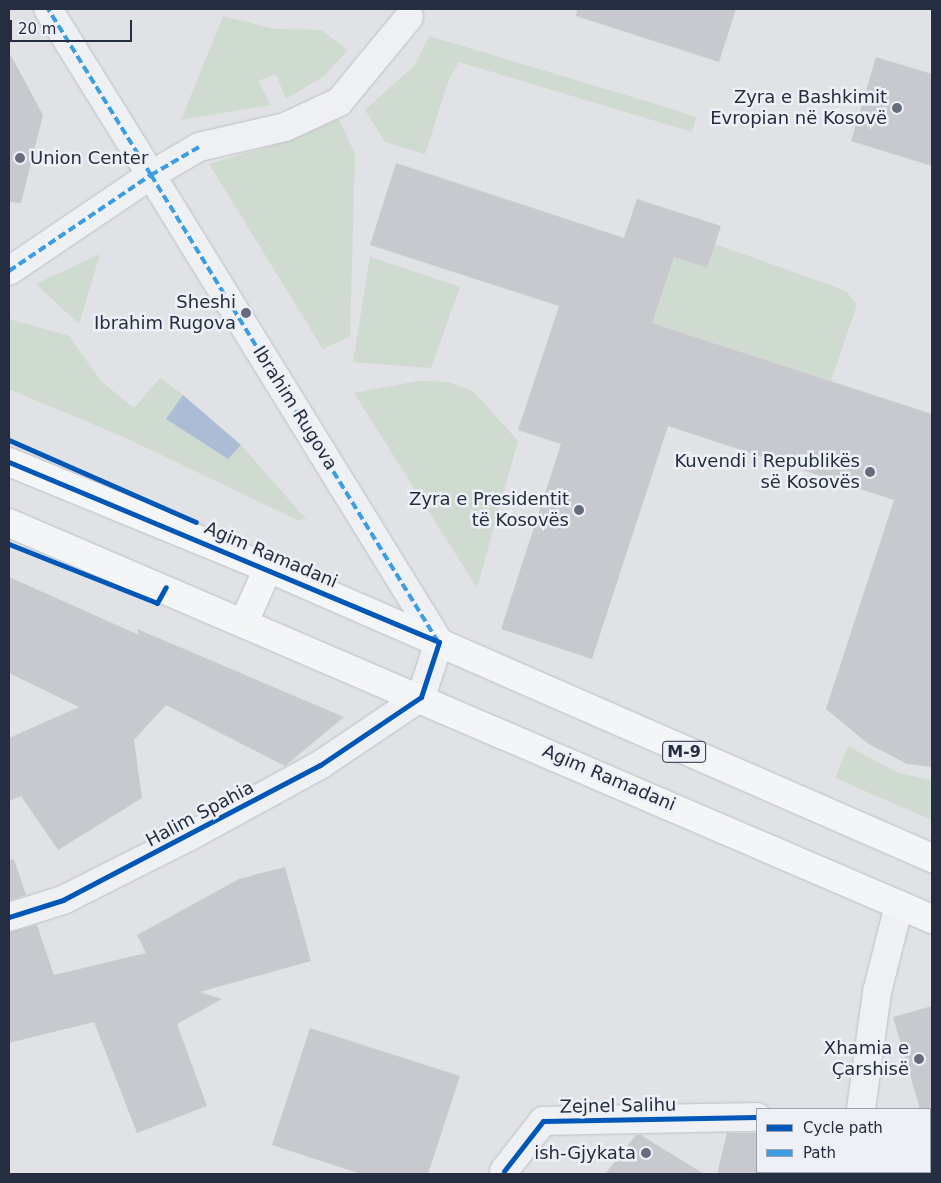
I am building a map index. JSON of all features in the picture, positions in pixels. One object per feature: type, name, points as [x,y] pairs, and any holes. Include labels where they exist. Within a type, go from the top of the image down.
[{"type":"main road","name":"Agim Ramadani","points":[[9,462],[268,568],[932,858]]},
{"type":"main road","name":"Agim Ramadani","points":[[9,523],[244,620],[932,919]]},
{"type":"main road","points":[[244,620],[268,568]]},
{"type":"street","name":"Ibrahim Rugova","points":[[48,9],[438,642]]},
{"type":"street","points":[[9,271],[151,175],[199,147],[285,127],[339,102],[409,17]]},
{"type":"street","points":[[421,697],[438,642]]},
{"type":"street","name":"Halim Spahia","points":[[9,917],[63,900],[192,835],[320,765],[421,697]]},
{"type":"street","points":[[861,1108],[877,992],[899,905]]},
{"type":"street","name":"Zejnel Salihu","points":[[504,1171],[543,1121],[756,1118]]},
{"type":"shaded area","points":[[223,16],[275,29],[321,30],[348,50],[324,76],[286,99],[276,74],[258,81],[271,105],[181,120]]},
{"type":"shaded area","points":[[429,36],[679,111],[696,118],[692,132],[459,62],[449,79],[425,154],[385,142],[365,110],[415,65]]},
{"type":"shaded area","points":[[339,119],[355,154],[350,336],[323,349],[209,164],[288,141]]},
{"type":"shaded area","points":[[715,244],[846,291],[857,305],[831,381],[652,323],[674,257],[707,268]]},
{"type":"shaded area","points":[[100,254],[79,324],[36,284]]},
{"type":"shaded area","points":[[370,257],[460,287],[431,368],[353,362]]},
{"type":"shaded area","points":[[9,319],[69,336],[101,381],[134,408],[160,378],[183,395],[166,419],[228,459],[241,445],[306,519],[297,520],[128,439],[9,389]]},
{"type":"shaded area","points":[[418,381],[449,382],[473,391],[518,441],[477,588],[354,393]]},
{"type":"shaded area","points":[[848,746],[898,773],[932,780],[932,820],[835,778]]},
{"type":"water","points":[[183,395],[241,445],[228,459],[166,419]]},
{"type":"building","points":[[577,9],[736,9],[719,62],[576,16]]},
{"type":"building","name":"Union Center","points":[[9,52],[43,115],[21,203],[9,202]]},
{"type":"building","name":"Zyra e Bashkimit Evropian në Kosovë","points":[[876,57],[932,74],[932,166],[851,141]]},
{"type":"building","name":"Kuvendi i Republikës së Kosovës","points":[[396,163],[624,238],[637,199],[721,226],[707,268],[674,257],[652,323],[932,414],[932,767],[907,764],[867,743],[826,709],[894,500],[668,426],[592,659],[501,629],[561,444],[518,430],[559,306],[370,245]]},
{"type":"building","points":[[9,577],[139,635],[137,629],[344,717],[285,766],[166,705],[134,740],[142,798],[58,850],[21,796],[9,801],[9,738],[79,707],[9,673]]},
{"type":"building","points":[[14,859],[26,895],[9,901],[9,860]]},
{"type":"building","points":[[285,867],[311,961],[200,992],[222,999],[177,1024],[207,1106],[137,1133],[94,1022],[9,1043],[9,932],[37,925],[54,975],[146,953],[137,935],[239,879]]},
{"type":"building","name":"Xhamia e Çarshisë","points":[[932,1006],[931,1120],[931,1108],[920,1108],[893,1017]]},
{"type":"building","points":[[310,1028],[460,1076],[428,1174],[361,1174],[272,1145]]},
{"type":"building","points":[[727,1133],[756,1133],[757,1174],[717,1174]]},
{"type":"building","name":"ish-Gjykata","points":[[636,1135],[641,1135],[704,1174],[605,1174]]},
{"type":"marked path","points":[[9,271],[151,175],[48,9]]},
{"type":"marked path","points":[[199,147],[151,175],[437,640]]},
{"type":"cycle path","points":[[9,440],[196,522]]},
{"type":"cycle path","points":[[9,462],[439,642],[421,697],[320,765],[63,900],[9,917]]},
{"type":"cycle path","points":[[9,544],[157,603],[166,587]]},
{"type":"cycle path","points":[[504,1171],[543,1121],[756,1117]]},
{"type":"place","name":"Zyra e Bashkimit Evropian në Kosovë","points":[[897,108]]},
{"type":"place","name":"Union Center","points":[[20,158]]},
{"type":"place","name":"Sheshi Ibrahim Rugova","points":[[246,313]]},
{"type":"place","name":"Kuvendi i Republikës së Kosovës","points":[[870,472]]},
{"type":"place","name":"Zyra e Presidentit të Kosovës","points":[[579,510]]},
{"type":"place","name":"Xhamia e Çarshisë","points":[[919,1059]]},
{"type":"place","name":"ish-Gjykata","points":[[646,1153]]}]
